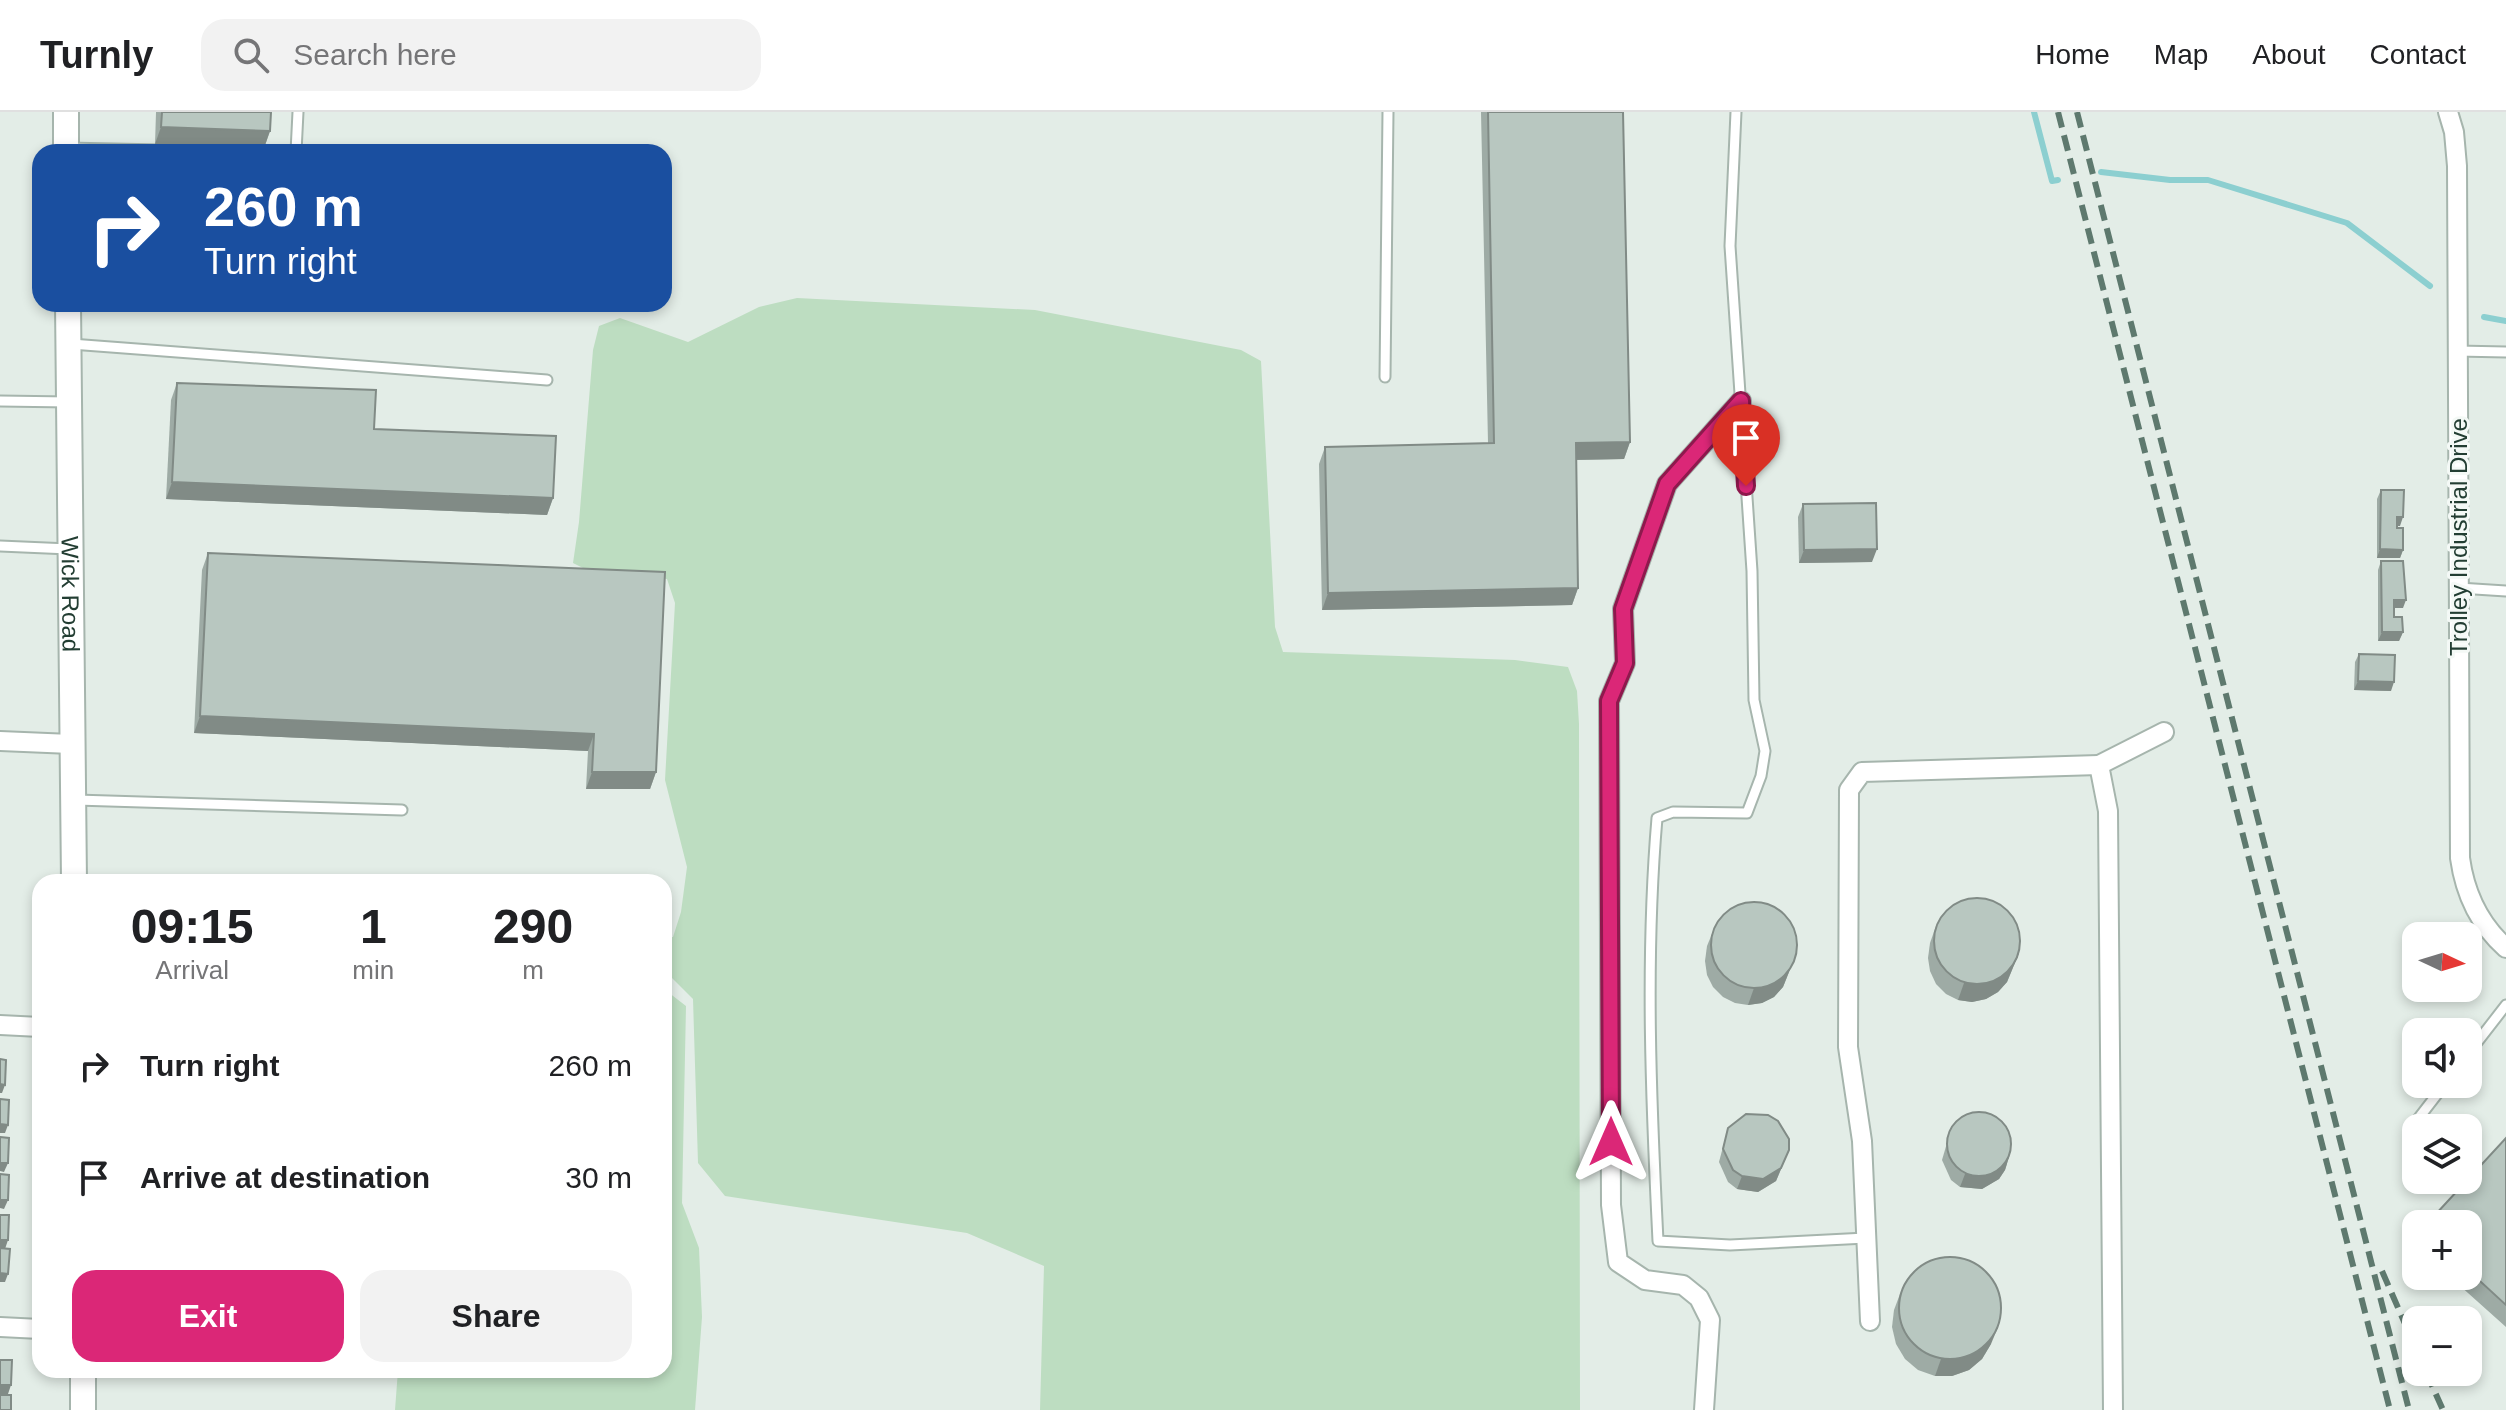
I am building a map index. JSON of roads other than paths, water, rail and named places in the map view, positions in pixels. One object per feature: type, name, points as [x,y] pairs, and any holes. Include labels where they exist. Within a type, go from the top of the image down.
[{"type":"street","points":[[66,112],[66,144]]},
{"type":"street","name":"Trolley Industrial Drive","points":[[2448,112],[2454,132],[2457,166],[2460,858],[2470,899],[2483,923],[2506,948]]},
{"type":"street","name":"Wick Road","points":[[68,312],[74,874]]},
{"type":"street","points":[[1704,1410],[1710,1320],[1699,1298],[1683,1285],[1645,1280],[1618,1262],[1611,1205],[1609,701],[1625,663],[1623,609],[1667,484],[1741,401]]},
{"type":"street","points":[[1870,1321],[1862,1141],[1848,1047],[1849,790],[1862,772],[2099,765],[2164,732]]},
{"type":"street","points":[[0,741],[71,744]]},
{"type":"street","points":[[2099,765],[2108,811],[2113,1410]]},
{"type":"street","points":[[0,1025],[32,1027]]},
{"type":"street","points":[[0,1327],[32,1329]]},
{"type":"street","points":[[83,1378],[83,1410]]},
{"type":"lane","points":[[296,144],[298,112]]},
{"type":"lane","points":[[1385,377],[1388,112]]},
{"type":"lane","points":[[1736,112],[1730,246],[1752,571],[1754,700],[1765,751],[1761,776],[1747,813],[1673,812],[1657,818],[1653,867],[1650,1074],[1658,1241],[1730,1245],[1866,1238]]},
{"type":"lane","points":[[68,344],[547,380]]},
{"type":"lane","points":[[2457,351],[2506,352]]},
{"type":"lane","points":[[0,401],[69,402]]},
{"type":"lane","points":[[0,546],[70,549]]},
{"type":"lane","points":[[2459,588],[2506,591]]},
{"type":"lane","points":[[72,800],[402,810]]},
{"type":"lane","points":[[2482,1036],[2506,1005]]},
{"type":"lane","points":[[2422,1114],[2434,1098]]},
{"type":"waterway","points":[[2034,112],[2052,181],[2058,180]]},
{"type":"waterway","points":[[2101,172],[2170,180],[2208,180],[2347,223],[2430,286]]},
{"type":"waterway","points":[[2484,317],[2506,321]]},
{"type":"railway","points":[[2058,112],[2390,1410]]},
{"type":"railway","points":[[2077,112],[2409,1410]]},
{"type":"railway","points":[[2382,1271],[2402,1317]]},
{"type":"railway","points":[[2432,1386],[2443,1410]]}]
